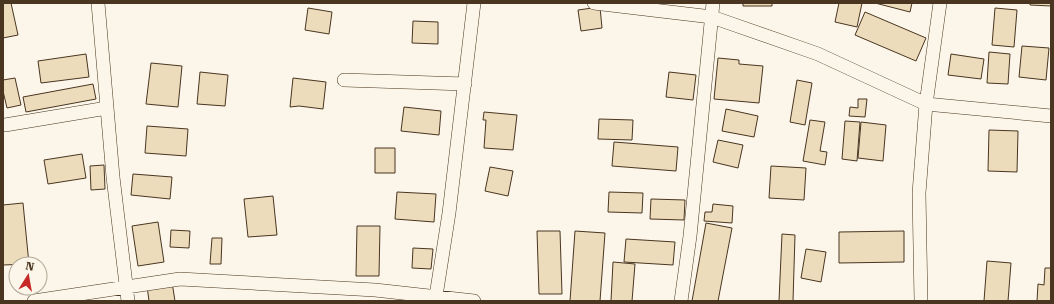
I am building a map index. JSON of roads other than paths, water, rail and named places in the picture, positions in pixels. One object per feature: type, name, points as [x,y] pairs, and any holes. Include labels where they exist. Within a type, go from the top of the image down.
[{"type":"street","points":[[98,3],[107,108],[128,301]]},
{"type":"street","points":[[436,296],[449,213],[474,3]]},
{"type":"street","points":[[594,3],[712,17],[818,54],[926,104],[1051,116]]},
{"type":"street","points":[[681,301],[690,236],[713,3]]},
{"type":"street","points":[[921,301],[919,193],[926,104],[940,3]]},
{"type":"street","points":[[344,80],[464,84]]},
{"type":"street","points":[[5,125],[107,108]]},
{"type":"street","points":[[34,301],[180,279],[375,296],[436,296],[474,301]]}]
